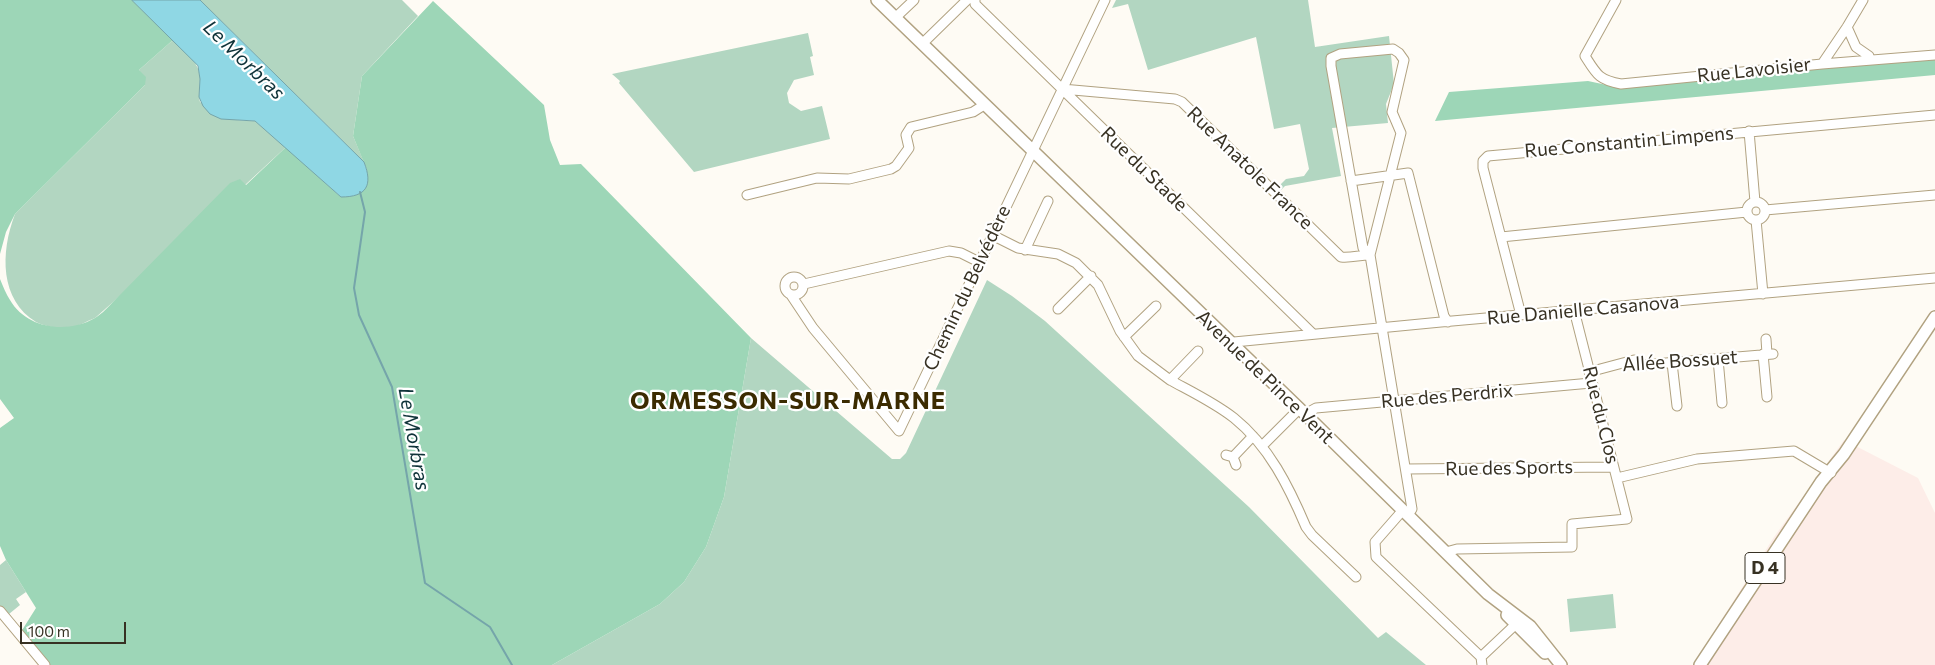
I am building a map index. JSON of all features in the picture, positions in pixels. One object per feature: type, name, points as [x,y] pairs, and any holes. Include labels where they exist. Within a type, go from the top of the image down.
[{"type":"main road","name":"Avenue de Pince Vent","points":[[877,0],[1405,513],[1498,602],[1530,626],[1540,636],[1558,662]]},
{"type":"main road","name":"D 4","points":[[1700,665],[1821,482],[1831,472],[1935,318]]},
{"type":"main road","name":"D 4","points":[[1710,665],[1827,488],[1831,472]]},
{"type":"main road","name":"Avenue de Pince Vent","points":[[1498,602],[1499,607],[1545,653],[1558,662]]},
{"type":"street","points":[[895,18],[914,0]]},
{"type":"street","name":"Chemin du Belvédère","points":[[791,295],[813,328],[899,431],[1105,0]]},
{"type":"street","name":"Rue Lavoisier","points":[[1616,0],[1585,56],[1595,72],[1605,81],[1621,84],[1935,55]]},
{"type":"street","points":[[1822,64],[1863,0]]},
{"type":"street","points":[[922,44],[970,2]]},
{"type":"street","name":"Rue du Stade","points":[[970,2],[1314,334]]},
{"type":"street","points":[[1847,27],[1856,47],[1869,56]]},
{"type":"street","points":[[1370,255],[1363,248],[1331,58],[1340,54],[1393,49],[1404,60],[1392,112],[1401,133],[1370,255],[1412,509],[1405,513],[1375,542],[1376,557],[1481,661],[1516,624]]},
{"type":"street","name":"Rue Anatole France","points":[[1062,90],[1174,99],[1182,102],[1341,257],[1354,258],[1358,255],[1370,255]]},
{"type":"street","points":[[747,195],[817,178],[845,179],[891,169],[896,166],[909,148],[906,134],[911,127],[974,112],[984,105]]},
{"type":"street","name":"Rue Constantin Limpens","points":[[1521,314],[1483,168],[1483,160],[1488,156],[1935,115]]},
{"type":"street","points":[[1749,131],[1755,202]]},
{"type":"street","points":[[1351,180],[1408,173],[1444,316],[1448,322]]},
{"type":"street","points":[[1765,210],[1935,195]]},
{"type":"street","points":[[1025,250],[1048,201]]},
{"type":"street","points":[[1755,202],[1760,203],[1765,210],[1763,217],[1756,220],[1751,218],[1747,212],[1749,205],[1755,202]]},
{"type":"street","points":[[1501,237],[1747,212]]},
{"type":"street","points":[[1756,220],[1763,294]]},
{"type":"street","points":[[992,235],[1018,248],[1058,254],[1076,263],[1090,276],[1098,285],[1124,337],[1138,356],[1170,380],[1218,406],[1253,436],[1262,446],[1288,487],[1306,527],[1326,550],[1356,577]]},
{"type":"street","points":[[804,284],[949,252],[961,253],[979,262]]},
{"type":"street","points":[[796,276],[804,284],[801,293],[791,295],[784,286],[790,278],[796,276]]},
{"type":"street","points":[[1058,309],[1090,276]]},
{"type":"street","name":"Rue Danielle Casanova","points":[[1231,344],[1521,314],[1935,278]]},
{"type":"street","points":[[1124,337],[1156,306]]},
{"type":"street","name":"Rue du Clos","points":[[1446,552],[1457,549],[1572,547],[1572,524],[1627,519],[1574,310]]},
{"type":"street","points":[[1766,339],[1768,354],[1767,397]]},
{"type":"street","points":[[1170,380],[1198,351]]},
{"type":"street","name":"Allée Bossuet","points":[[1589,372],[1634,360],[1642,365],[1768,354]]},
{"type":"street","points":[[1718,358],[1722,403]]},
{"type":"street","points":[[1672,363],[1676,406]]},
{"type":"street","name":"Rue des Perdrix","points":[[1302,412],[1316,408],[1591,383]]},
{"type":"street","points":[[1262,446],[1302,412]]},
{"type":"street","points":[[1231,459],[1253,436]]},
{"type":"street","points":[[1616,478],[1697,459],[1794,451],[1831,472]]},
{"type":"street","name":"Rue des Sports","points":[[1406,469],[1613,467]]},
{"type":"street","points":[[0,611],[45,665]]},
{"type":"shaded area","points":[[1844,440],[1918,478],[1935,513],[1935,665],[1693,665],[1774,537]]},
{"type":"green space","points":[[0,0],[132,0],[173,40],[139,70],[146,77],[145,85],[15,214],[6,232],[0,254]]},
{"type":"green space","points":[[200,0],[402,0],[418,16],[362,76],[353,136],[364,162]]},
{"type":"green space","points":[[1116,0],[1308,0],[1315,47],[1389,36],[1394,84],[1386,104],[1388,123],[1332,128],[1341,176],[1285,186],[1281,190],[1278,187],[1286,179],[1304,176],[1309,169],[1300,124],[1274,129],[1256,37],[1148,70],[1128,4],[1112,8]]},
{"type":"green space","points":[[433,1],[544,105],[550,140],[560,165],[581,164],[751,338],[724,497],[706,547],[684,582],[660,604],[552,665],[45,665],[19,635],[36,608],[6,560],[0,546],[0,428],[14,418],[0,399],[0,279],[17,310],[27,317],[37,323],[48,326],[72,326],[84,323],[100,314],[230,183],[240,179],[246,185],[286,147],[341,197],[367,170],[353,136],[362,76]]},
{"type":"green space","points":[[808,33],[813,56],[810,57],[814,75],[794,80],[787,93],[789,103],[801,111],[822,106],[830,139],[694,172],[619,83],[620,81],[612,74]]},
{"type":"green space","points":[[173,40],[197,67],[200,78],[200,102],[237,120],[255,121],[286,147],[95,318],[67,328],[53,327],[36,322],[24,313],[15,301],[6,274],[7,244],[15,214],[145,85],[139,70]]},
{"type":"green space","points":[[1935,59],[1935,75],[1435,121],[1449,92],[1588,81],[1616,87]]},
{"type":"green space","points":[[987,280],[1045,321],[1249,507],[1378,638],[1386,632],[1426,665],[552,665],[660,604],[684,582],[706,547],[724,497],[751,338],[892,459],[900,459],[906,453]]},
{"type":"green space","points":[[6,560],[26,592],[16,599],[20,605],[9,614],[13,620],[9,623],[0,611],[0,565]]},
{"type":"green space","points":[[1613,594],[1616,628],[1570,632],[1567,599]]},
{"type":"water","points":[[132,0],[200,0],[364,162],[368,177],[366,188],[357,195],[341,197],[255,121],[221,119],[210,114],[203,106],[199,97],[200,79],[198,66]]},
{"type":"waterway","name":"Le Morbras","points":[[360,192],[365,212],[354,288],[359,315],[392,387],[425,583],[490,627],[512,665]]},
{"type":"district","name":"ORMESSON-SUR-MARNE","points":[[788,401]]}]
